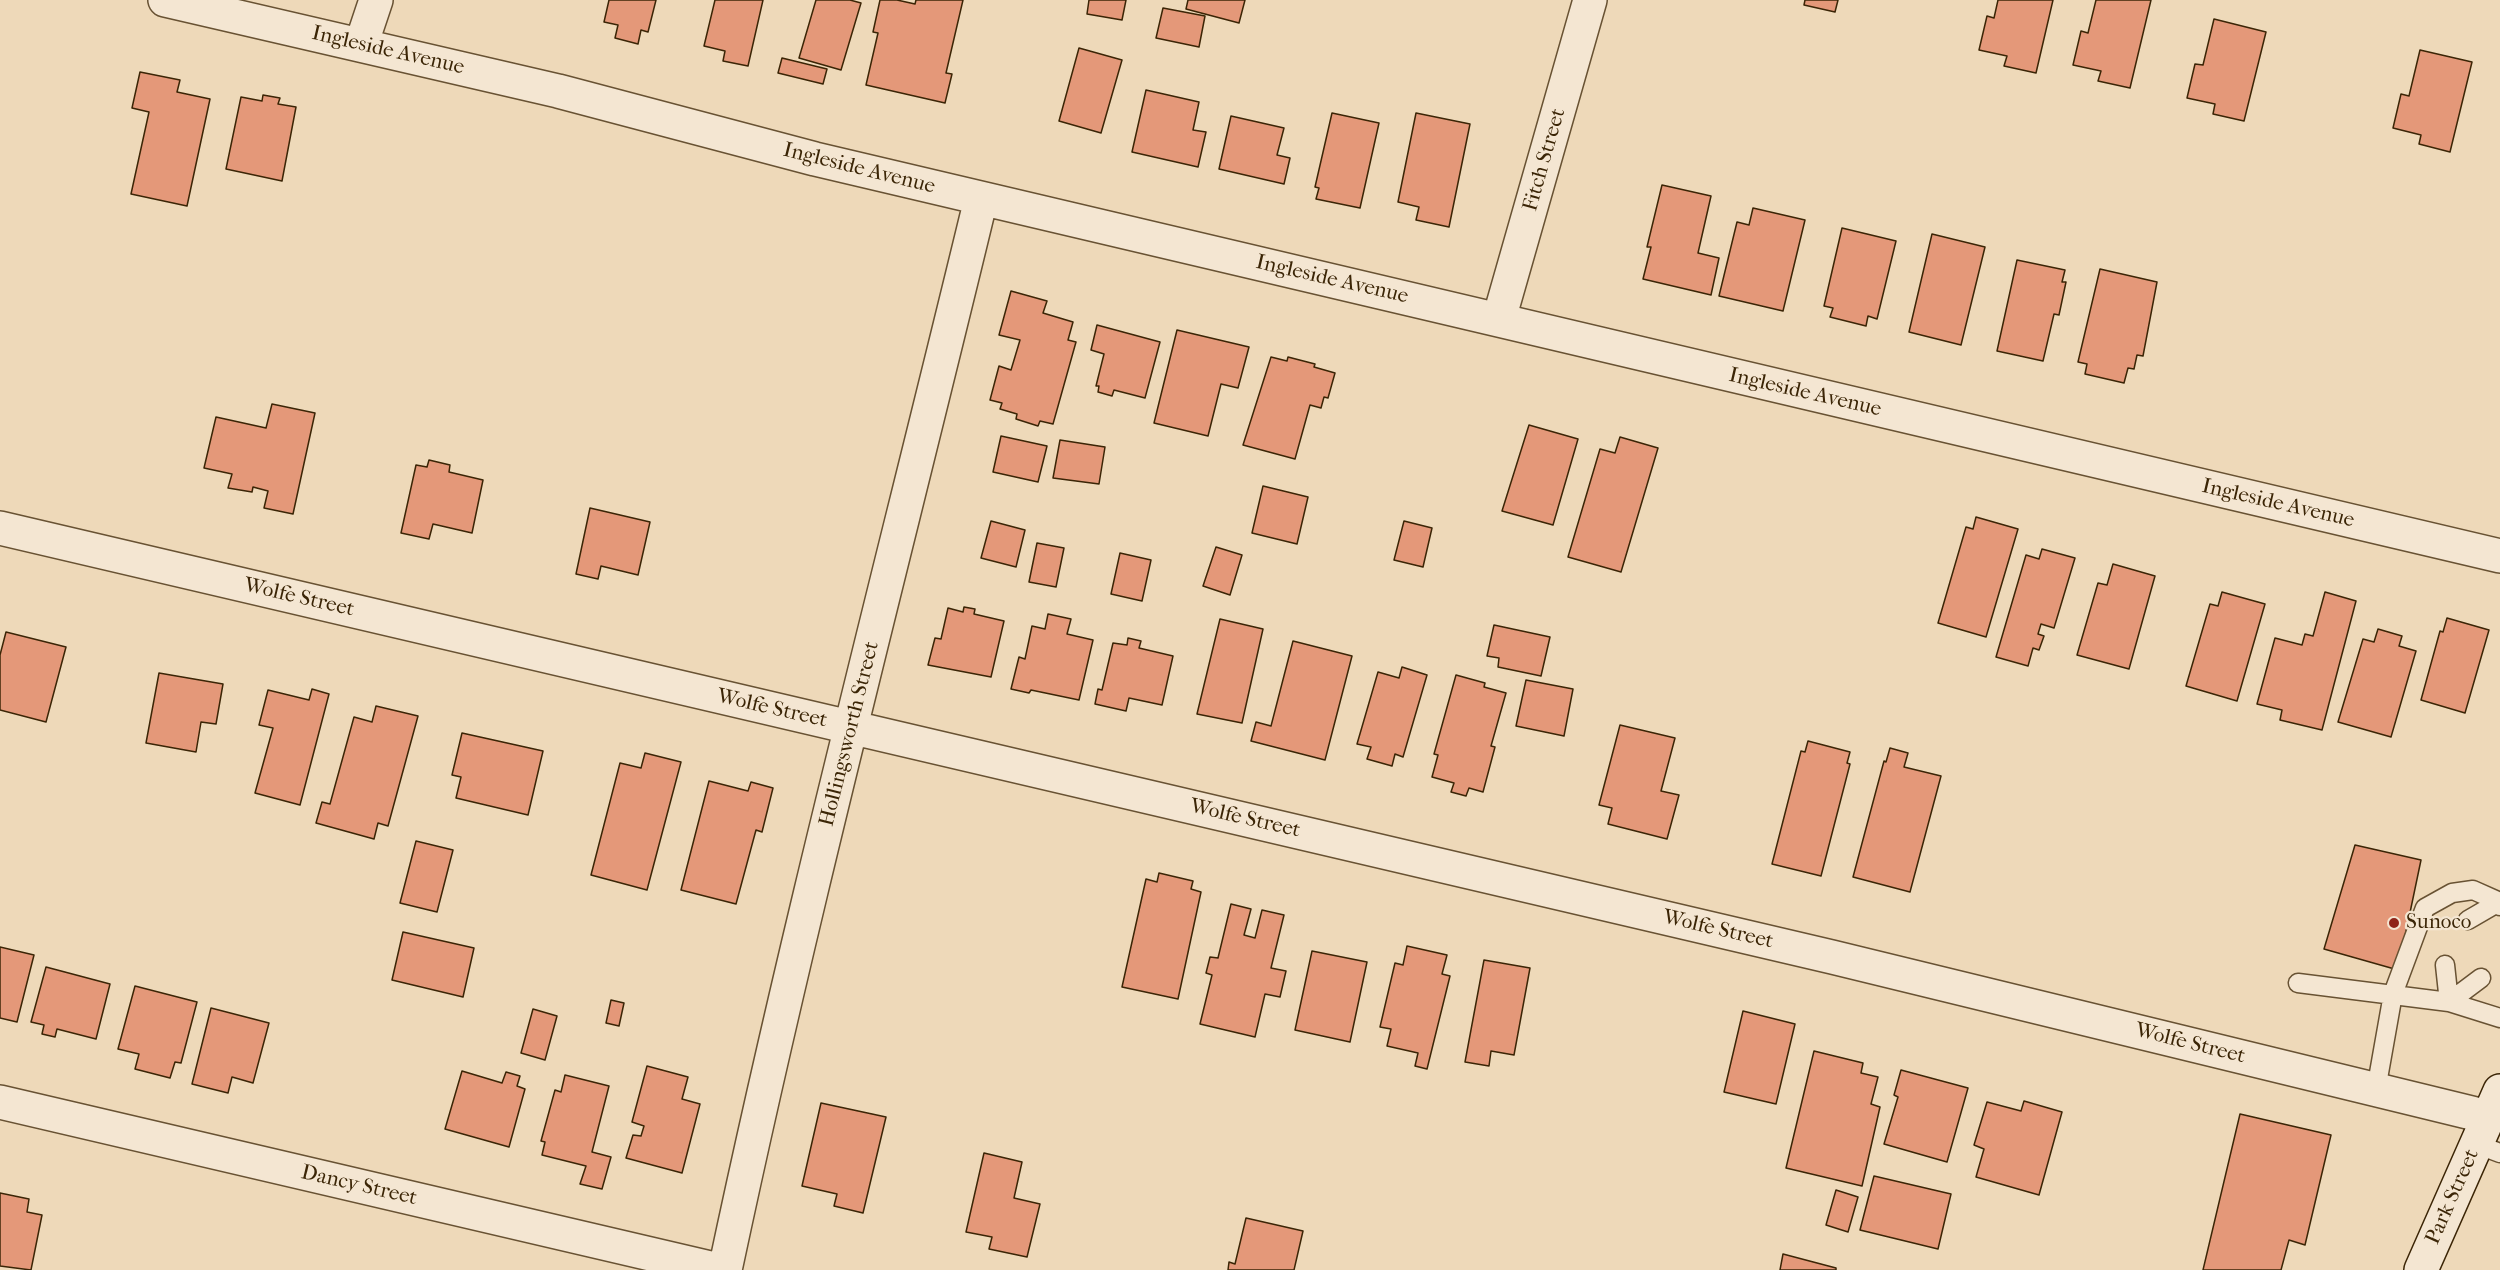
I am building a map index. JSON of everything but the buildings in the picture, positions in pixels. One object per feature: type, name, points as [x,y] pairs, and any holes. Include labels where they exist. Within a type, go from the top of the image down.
[{"type":"street","name":"Ingleside Avenue","points":[[165,0],[558,91],[815,159],[981,199],[2500,556]]},
{"type":"street","points":[[361,45],[376,0]]},
{"type":"street","name":"Fitch Street","points":[[1499,319],[1590,0]]},
{"type":"street","name":"Hollingsworth Street","points":[[725,1270],[850,727],[895,555],[981,199]]},
{"type":"street","name":"Wolfe Street","points":[[0,528],[1832,957],[2376,1090],[2491,1126]]},
{"type":"street","name":"Dancy Street","points":[[0,1102],[719,1270]]},
{"type":"street","name":"Park Street","points":[[2421,1270],[2491,1126]]},
{"type":"lane","points":[[2376,1090],[2393,994],[2425,908],[2451,894],[2473,890],[2500,903]]},
{"type":"lane","points":[[2468,920],[2500,903]]},
{"type":"lane","points":[[2445,964],[2449,1002]]},
{"type":"lane","points":[[2449,1002],[2481,978]]},
{"type":"lane","points":[[2298,983],[2449,1002],[2500,1018]]},
{"type":"place","name":"Sunoco","points":[[2394,923]]}]
